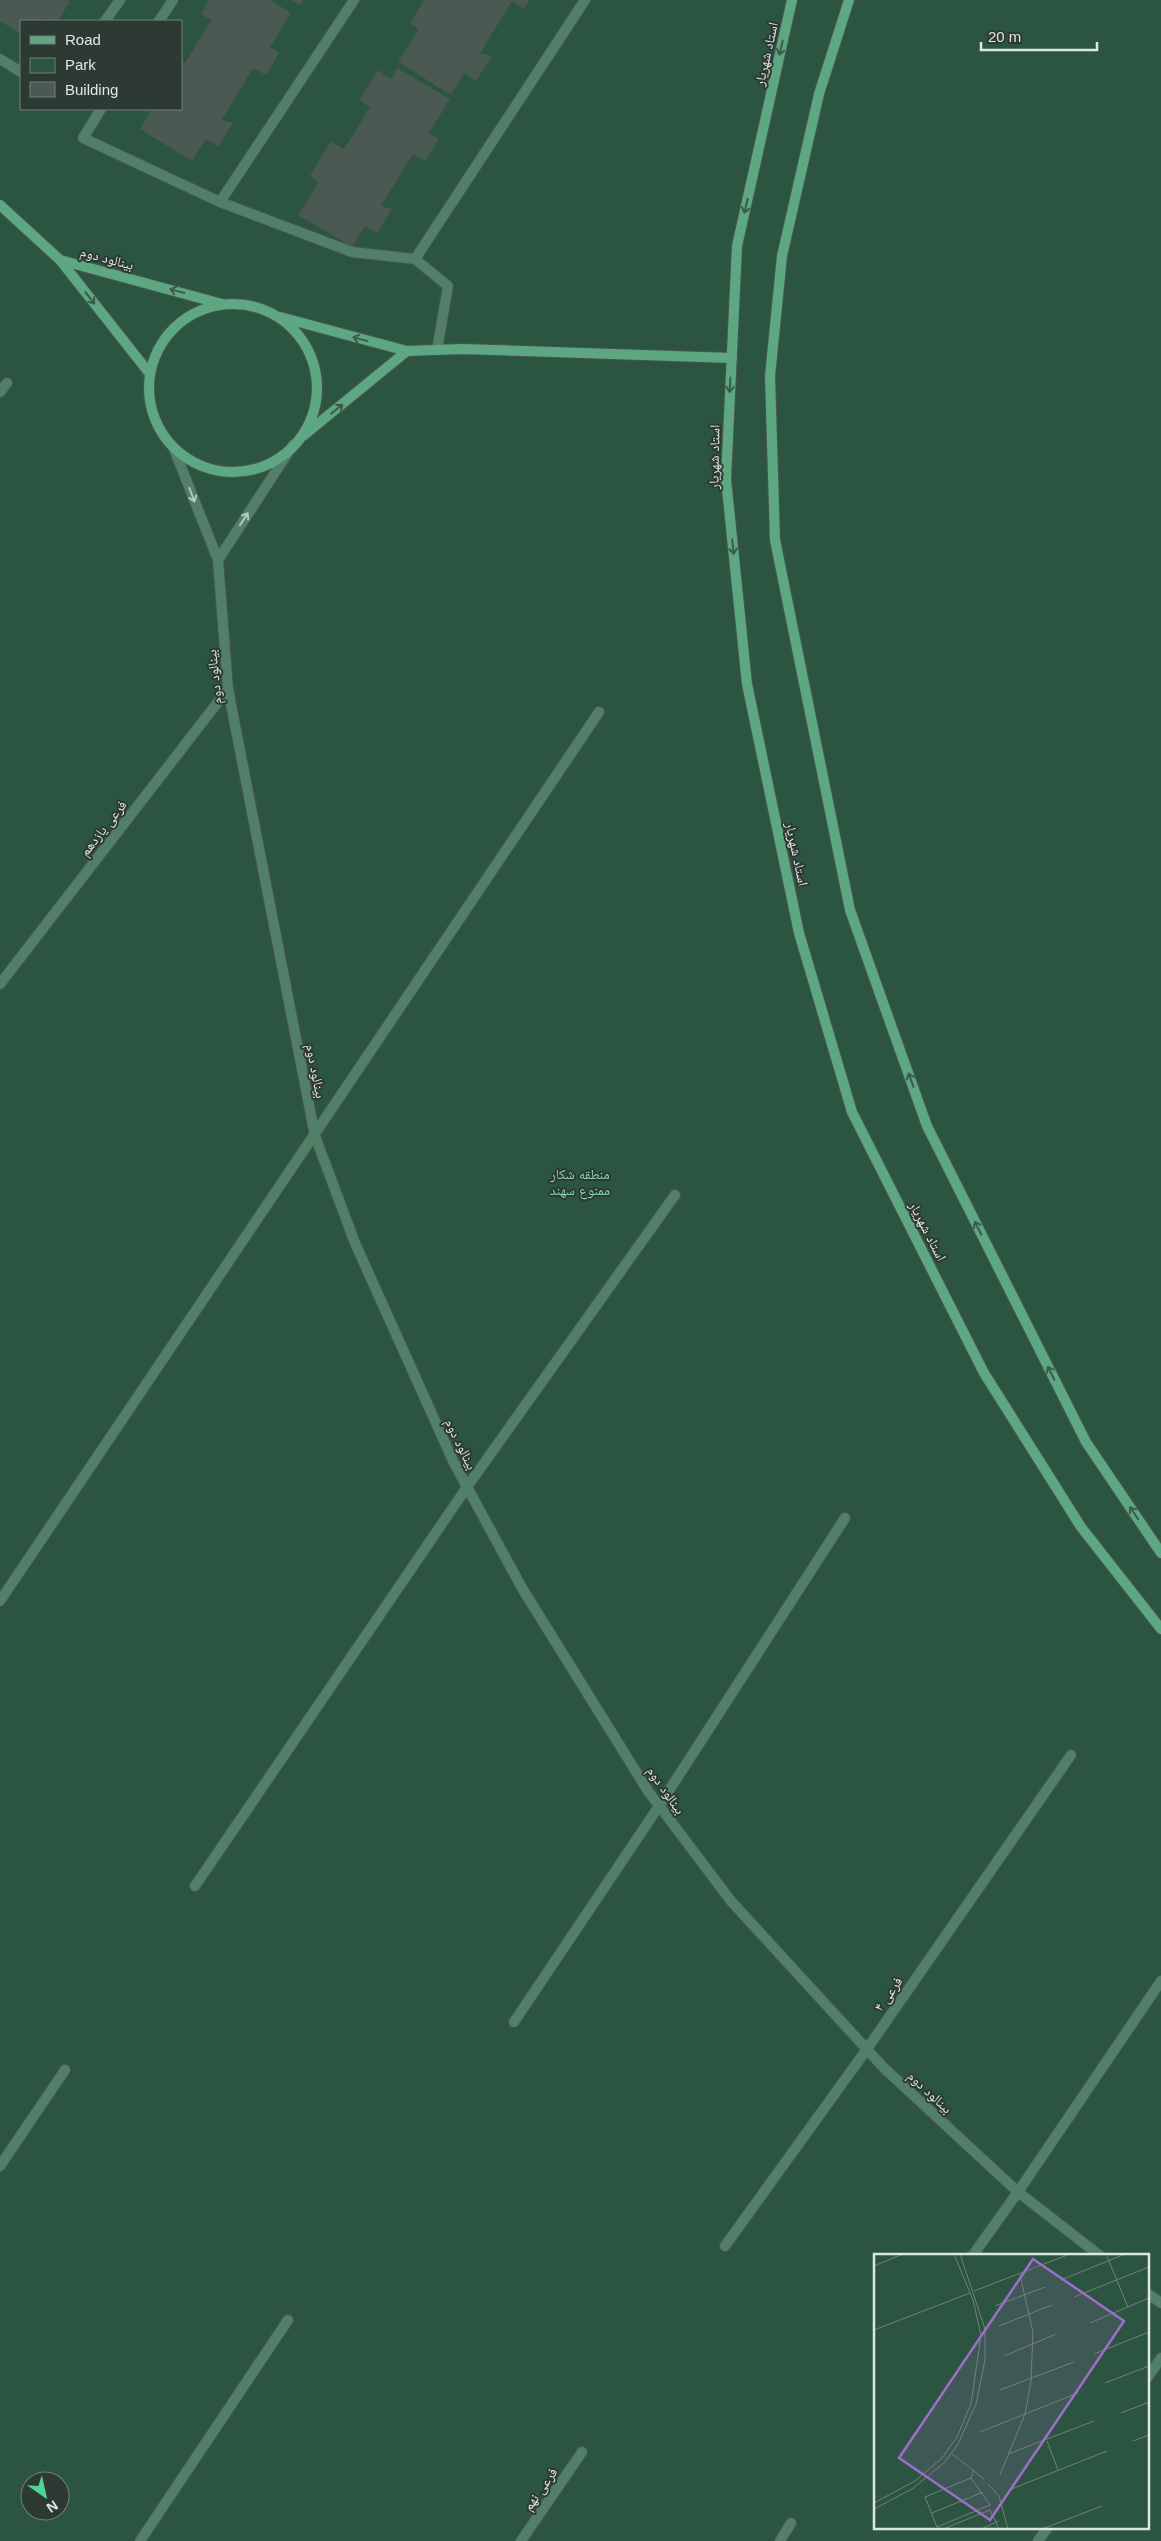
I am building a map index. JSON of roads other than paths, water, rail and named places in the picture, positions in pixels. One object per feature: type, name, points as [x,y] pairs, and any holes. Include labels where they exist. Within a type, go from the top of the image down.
[{"type":"main road","name":"استاد شهریار","points":[[792,0],[737,246],[726,479],[747,684],[799,933],[852,1112],[984,1373],[1081,1527],[1161,1629]]},
{"type":"main road","points":[[849,0],[819,94],[782,256],[770,376],[775,540],[850,910],[927,1126],[1086,1442],[1161,1553]]},
{"type":"main road","name":"بینالود دوم","points":[[0,205],[60,260],[224,304]]},
{"type":"main road","points":[[60,260],[150,374]]},
{"type":"main road","points":[[407,351],[296,442],[279,459],[252,470],[224,472],[197,464],[174,449],[158,428],[150,401],[150,374],[158,348],[175,326],[198,311],[224,304],[252,305],[277,316],[407,351],[437,350],[732,358]]},
{"type":"main road","points":[[277,316],[298,334],[313,359],[318,387],[313,415],[296,442]]},
{"type":"street","points":[[106,20],[120,0]]},
{"type":"street","points":[[160,20],[173,0]]},
{"type":"street","points":[[220,202],[354,0]]},
{"type":"street","points":[[416,259],[585,0]]},
{"type":"street","points":[[0,59],[20,71]]},
{"type":"street","points":[[101,110],[82,138],[220,202],[352,252],[416,259],[448,286],[437,350]]},
{"type":"street","points":[[0,392],[7,383]]},
{"type":"street","points":[[218,560],[296,442]]},
{"type":"street","name":"بینالود دوم","points":[[174,449],[218,560],[228,689],[314,1136],[355,1243],[454,1463],[522,1588],[659,1806],[732,1901],[884,2068],[1018,2192],[1098,2254]]},
{"type":"street","name":"فرعی یازدهم","points":[[0,984],[228,689]]},
{"type":"street","points":[[0,1601],[599,712]]},
{"type":"street","points":[[195,1886],[467,1487],[675,1195]]},
{"type":"street","points":[[514,2022],[659,1806],[845,1518]]},
{"type":"street","name":"فرعی ۴","points":[[725,2246],[867,2050],[1071,1756]]},
{"type":"street","points":[[973,2254],[1018,2192],[1161,1980]]},
{"type":"street","points":[[0,2166],[65,2070]]},
{"type":"street","points":[[1148,2294],[1161,2303]]},
{"type":"street","points":[[140,2541],[288,2320]]},
{"type":"street","points":[[1148,2377],[1161,2358]]},
{"type":"street","name":"فرعی نهم","points":[[521,2541],[582,2452]]},
{"type":"street","points":[[780,2541],[791,2524]]},
{"type":"street","points":[[1038,2541],[1047,2528]]},
{"type":"park label","name":"منطقه شکار ممنوع سهند","points":[[580,1182]]}]
